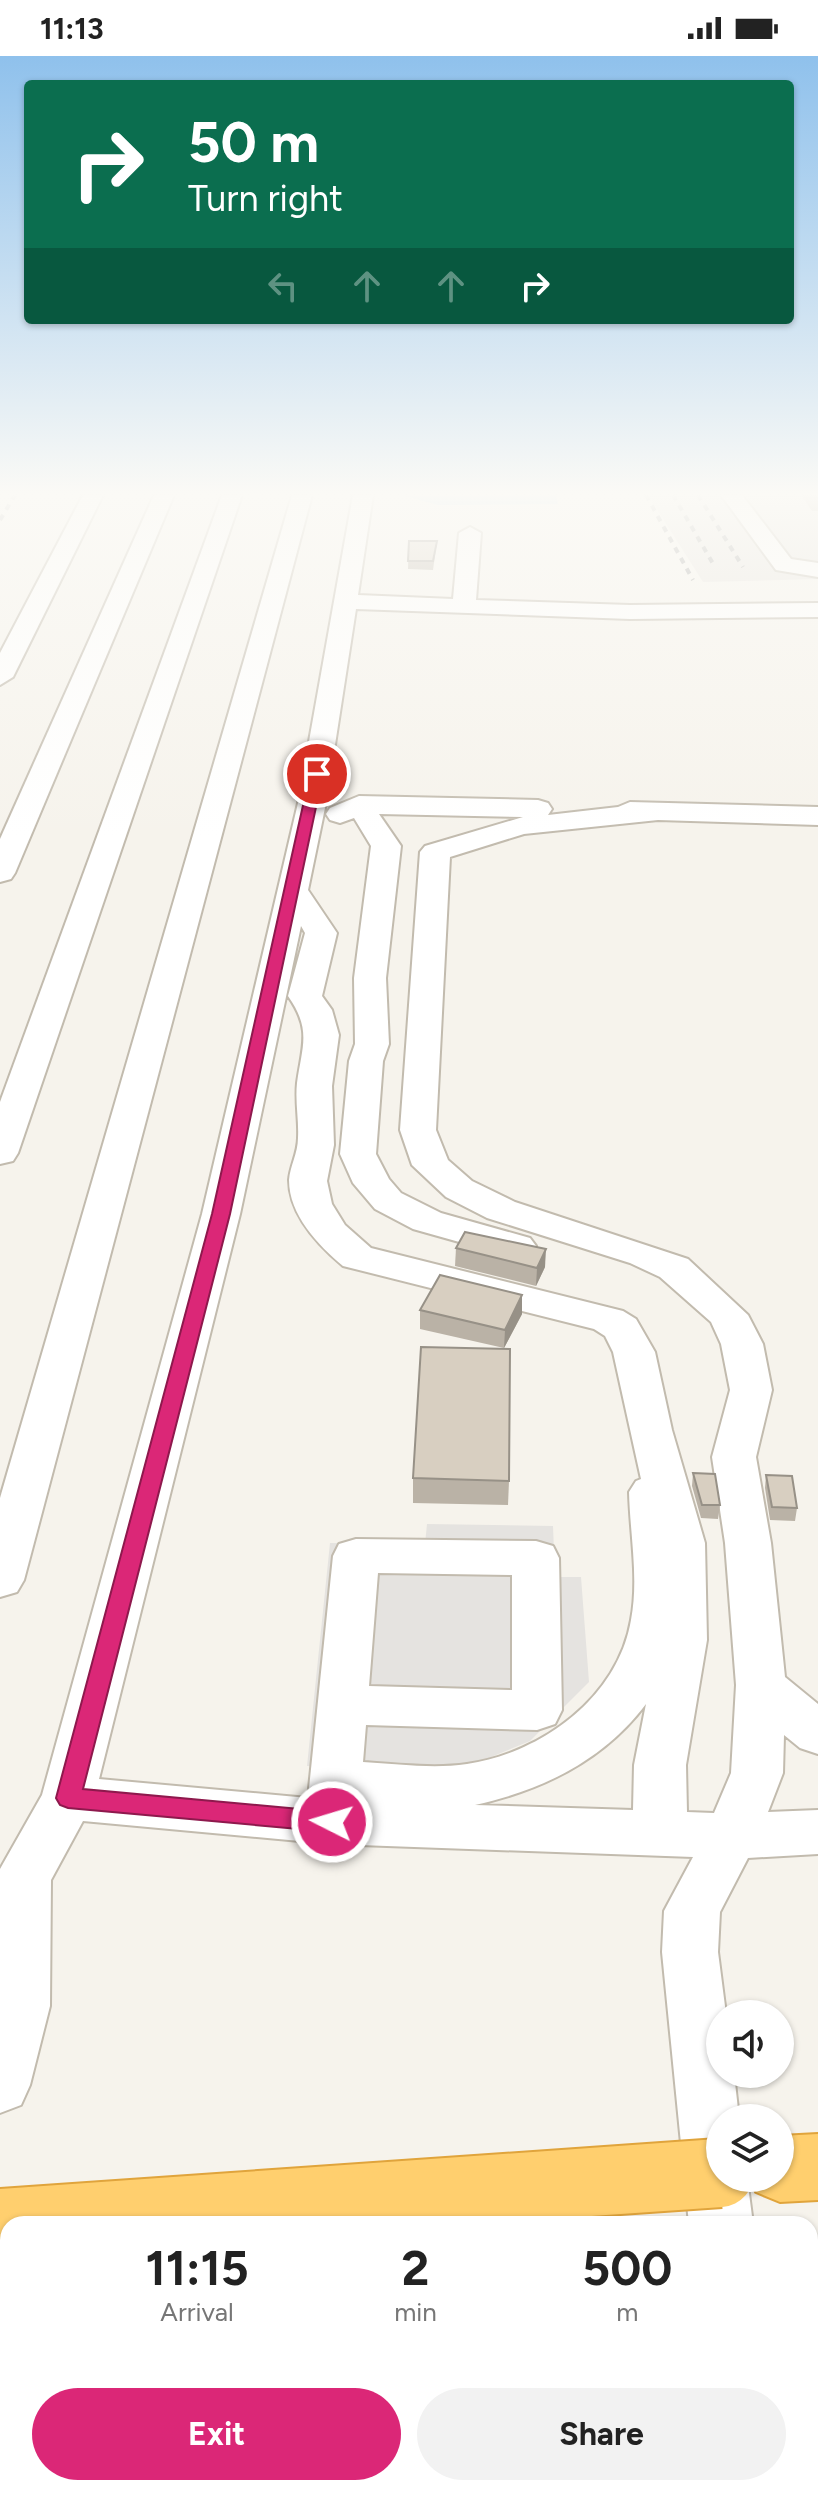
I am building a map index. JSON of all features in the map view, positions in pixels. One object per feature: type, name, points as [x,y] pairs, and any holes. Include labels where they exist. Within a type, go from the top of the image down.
[{"type":"highway","points":[[794,2168],[818,2167]]},
{"type":"highway","points":[[101,2216],[706,2174]]},
{"type":"street","points":[[0,677],[35,609]]},
{"type":"street","points":[[0,873],[115,609]]},
{"type":"street","points":[[0,1153],[192,609]]},
{"type":"street","points":[[0,1580],[270,609]]},
{"type":"street","points":[[0,2085],[21,2006],[8,1890],[68,1798],[221,1214],[309,814],[346,609]]},
{"type":"street","points":[[543,609],[630,612],[818,610]]},
{"type":"street","points":[[630,612],[748,622],[818,623]]},
{"type":"street","points":[[309,814],[343,814],[359,805],[818,816]]},
{"type":"street","points":[[359,805],[353,938],[323,1034],[313,1099],[316,1142],[308,1181],[316,1211],[335,1241],[357,1257],[608,1320],[621,1328],[634,1352],[650,1430],[682,1543],[682,1640],[660,1765],[660,1833]]},
{"type":"street","points":[[359,805],[386,846],[370,978],[372,1044],[366,1061],[358,1135],[358,1154],[372,1183],[388,1201],[427,1221],[491,1242],[602,1262],[706,1292]]},
{"type":"street","points":[[657,812],[521,826],[435,852],[418,1130],[431,1165],[459,1189],[501,1210],[644,1255],[674,1268],[706,1292],[728,1315],[742,1344],[751,1390],[734,1457],[748,1543],[761,1685],[757,1773],[732,1836],[692,1911],[690,1952],[720,2216]]},
{"type":"street","points":[[292,889],[321,933],[305,996],[333,998]]},
{"type":"street","points":[[334,1802],[466,1786],[491,1780],[557,1755],[608,1715],[640,1670],[656,1621],[650,1430]]},
{"type":"street","points":[[334,1802],[342,1705],[356,1556],[536,1558],[537,1710],[342,1705]]},
{"type":"street","points":[[761,1685],[818,1734]]},
{"type":"street","points":[[68,1798],[334,1802],[660,1833],[732,1836],[818,1832]]},
{"type":"shaded area","points":[[427,1524],[553,1526],[555,1577],[581,1577],[589,1682],[530,1741],[457,1771],[307,1766],[330,1543],[425,1544]]},
{"type":"building","points":[[465,1232],[546,1249],[537,1268],[456,1248]]},
{"type":"building","points":[[440,1275],[522,1295],[505,1330],[420,1310]]},
{"type":"building","points":[[421,1347],[510,1349],[509,1481],[413,1478]]},
{"type":"building","points":[[693,1473],[715,1474],[720,1505],[702,1505]]},
{"type":"building","points":[[766,1475],[792,1476],[797,1508],[772,1507]]},
{"type":"route","points":[[317,774],[221,1214],[68,1798],[332,1822]]}]
